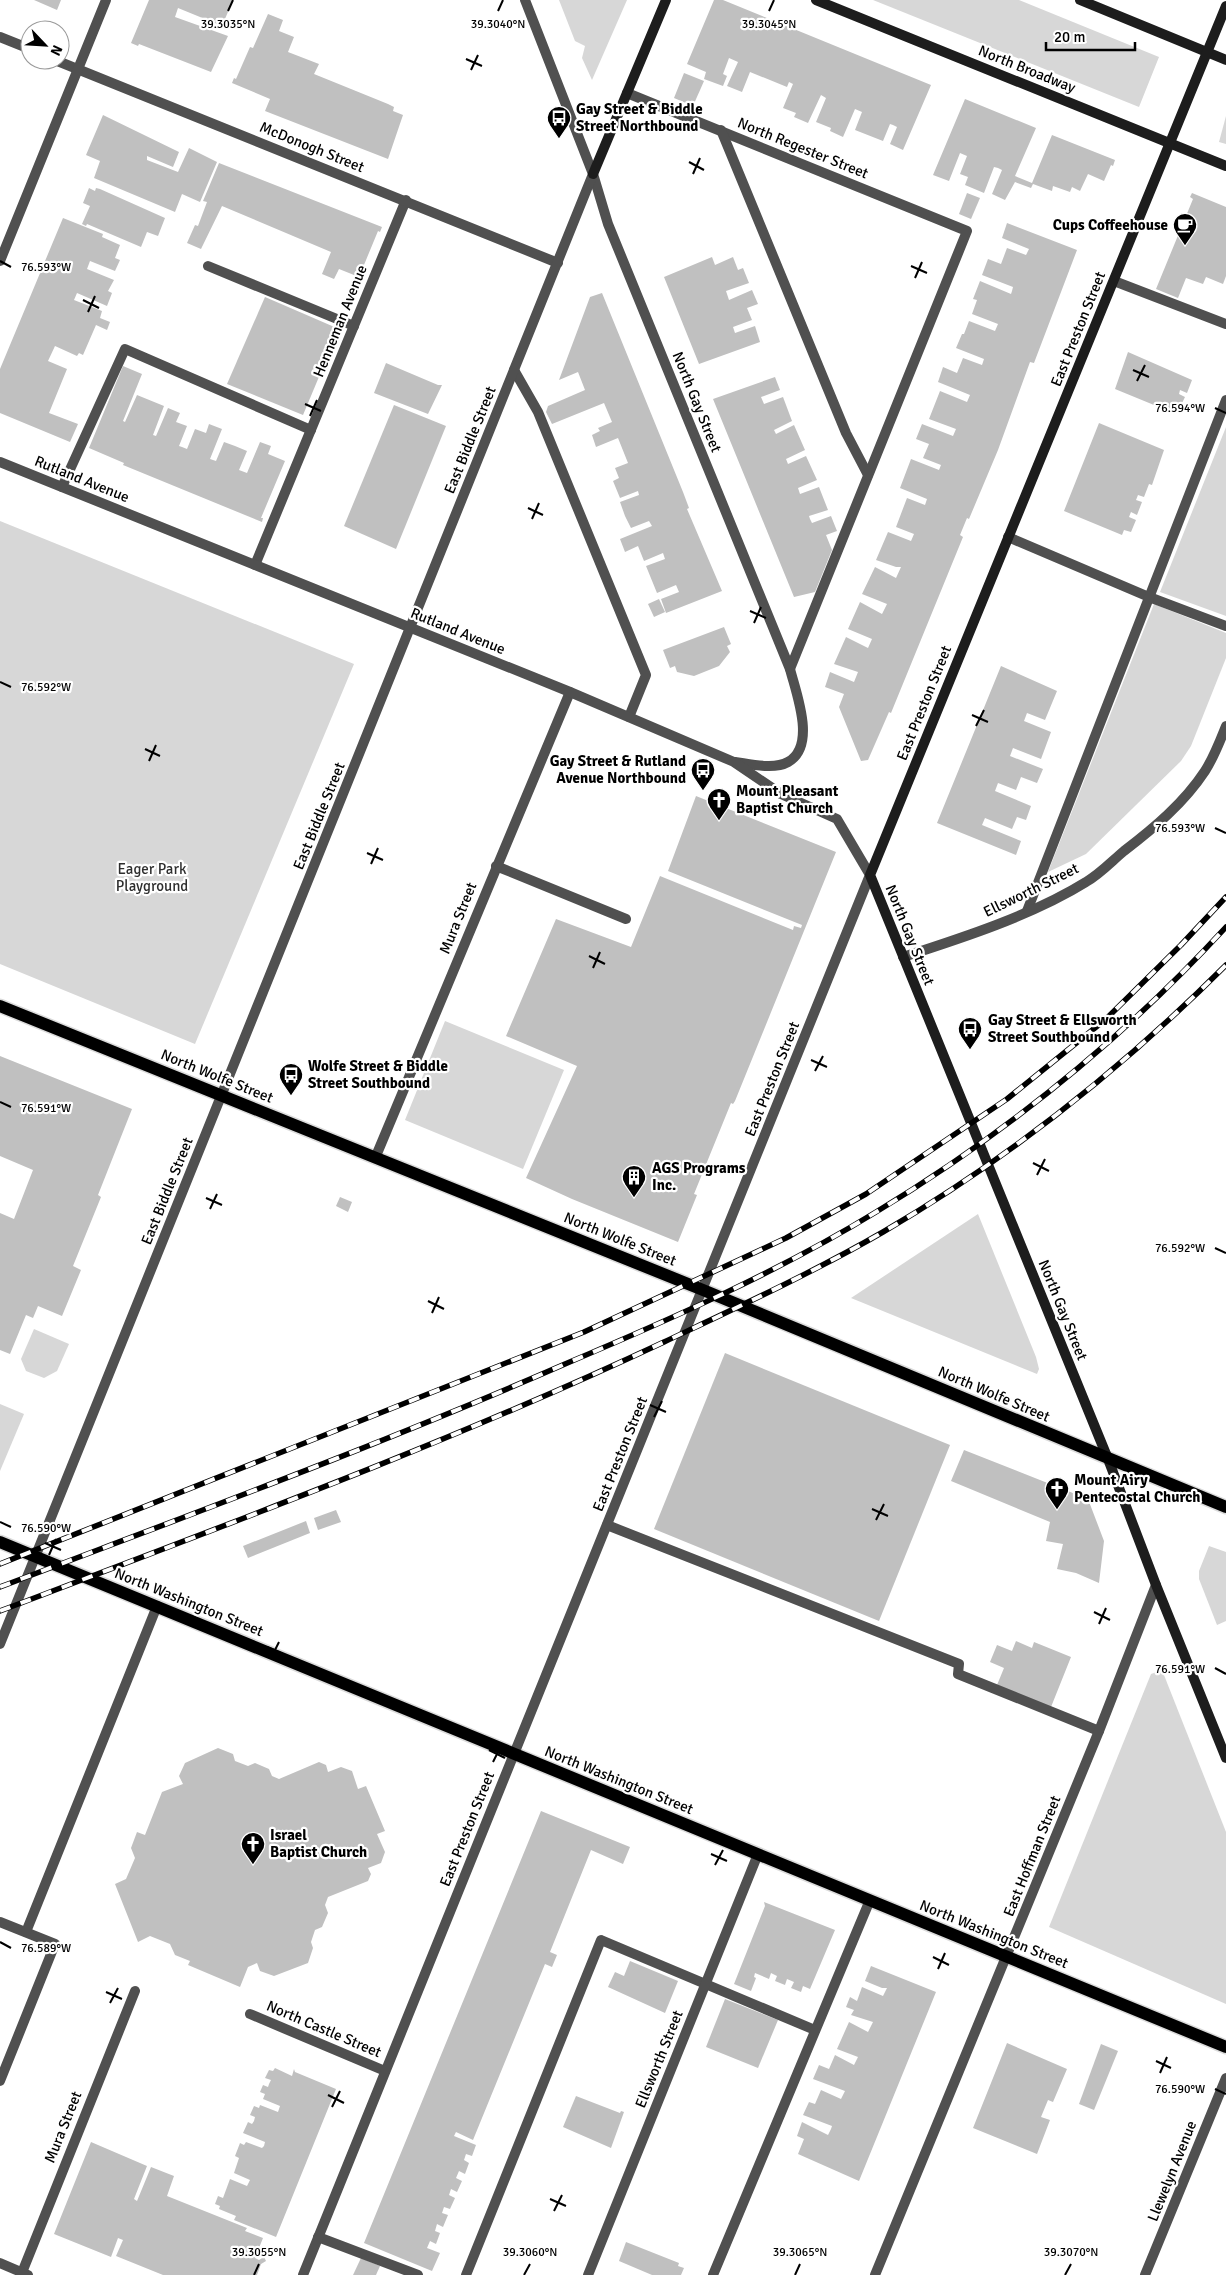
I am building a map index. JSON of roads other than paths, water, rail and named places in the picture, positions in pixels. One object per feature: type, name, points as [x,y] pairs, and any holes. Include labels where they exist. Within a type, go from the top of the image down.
[{"type":"main road","name":"East Biddle Street","points":[[593,174],[666,0]]},
{"type":"main road","name":"North Broadway","points":[[816,0],[1226,166]]},
{"type":"main road","points":[[1080,0],[1226,60]]},
{"type":"main road","name":"East Preston Street","points":[[870,875],[1226,6]]},
{"type":"main road","name":"North Gay Street","points":[[870,875],[1108,1459],[1156,1585],[1226,1758]]},
{"type":"main road","name":"North Wolfe Street","points":[[0,1006],[376,1156],[1226,1507]]},
{"type":"main road","name":"North Washington Street","points":[[0,1542],[1226,2047]]},
{"type":"street","points":[[0,261],[106,0]]},
{"type":"street","name":"North Gay Street","points":[[525,0],[593,174],[608,224],[790,668],[802,715],[803,736],[799,753],[787,763],[769,765],[734,762]]},
{"type":"street","points":[[0,36],[20,45]]},
{"type":"street","name":"McDonogh Street","points":[[70,67],[406,200],[558,263]]},
{"type":"street","name":"North Regester Street","points":[[627,93],[967,231],[868,475]]},
{"type":"street","points":[[721,130],[846,433],[868,475],[790,668]]},
{"type":"street","name":"East Biddle Street","points":[[0,1644],[593,174]]},
{"type":"street","name":"Henneman Avenue","points":[[255,565],[406,200]]},
{"type":"street","points":[[208,266],[354,326]]},
{"type":"street","points":[[1114,281],[1226,324]]},
{"type":"street","points":[[62,487],[126,349],[311,430]]},
{"type":"street","points":[[514,370],[538,412],[646,675],[629,717]]},
{"type":"street","points":[[1027,911],[1226,400]]},
{"type":"street","name":"Rutland Avenue","points":[[0,462],[570,692],[734,762],[780,794],[836,819],[870,875]]},
{"type":"street","points":[[1008,537],[1150,597],[1226,626]]},
{"type":"street","name":"Mura Street","points":[[376,1156],[570,692]]},
{"type":"street","name":"Ellsworth Street","points":[[903,957],[968,936],[1027,911],[1086,882],[1154,827],[1183,798],[1205,771],[1226,726]]},
{"type":"street","points":[[496,866],[626,919]]},
{"type":"street","name":"East Preston Street","points":[[303,2275],[870,875]]},
{"type":"street","points":[[607,1525],[959,1664],[958,1674],[1099,1731]]},
{"type":"street","name":"East Hoffman Street","points":[[875,2275],[1099,1731],[1156,1585]]},
{"type":"street","points":[[26,1932],[157,1606]]},
{"type":"street","name":"Ellsworth Street","points":[[588,2275],[758,1854]]},
{"type":"street","points":[[713,2275],[870,1900]]},
{"type":"street","points":[[0,1922],[55,1944],[0,2080]]},
{"type":"street","points":[[466,2275],[601,1940],[816,2030]]},
{"type":"street","name":"Mura Street","points":[[23,2274],[135,1991]]},
{"type":"street","name":"North Castle Street","points":[[250,2014],[385,2071]]},
{"type":"street","name":"Llewelyn Avenue","points":[[1146,2275],[1226,2078]]},
{"type":"street","points":[[318,2237],[418,2275]]},
{"type":"street","points":[[0,2263],[23,2274]]},
{"type":"railway","points":[[0,1564],[584,1332],[786,1238],[866,1194],[1007,1099],[1106,1019],[1181,945],[1226,897]]},
{"type":"railway","points":[[0,1587],[284,1479],[495,1394],[724,1294],[801,1255],[924,1182],[1017,1117],[1061,1082],[1146,1007],[1226,927]]},
{"type":"railway","points":[[0,1611],[417,1450],[664,1342],[829,1262],[929,1204],[1020,1142],[1106,1075],[1187,1003],[1226,965]]},
{"type":"place","name":"Gay Street & Biddle Street Northbound","points":[[559,139]]},
{"type":"place","name":"Cups Coffeehouse","points":[[1185,246]]},
{"type":"place","name":"Gay Street & Rutland Avenue Northbound","points":[[703,791]]},
{"type":"place","name":"Mount Pleasant Baptist Church","points":[[719,821]]},
{"type":"place","name":"Gay Street & Ellsworth Street Southbound","points":[[970,1050]]},
{"type":"place","name":"Wolfe Street & Biddle Street Southbound","points":[[291,1096]]},
{"type":"place","name":"AGS Programs Inc.","points":[[634,1198]]},
{"type":"place","name":"Mount Airy Pentecostal Church","points":[[1057,1510]]},
{"type":"place","name":"Israel Baptist Church","points":[[253,1865]]},
{"type":"park label","name":"Eager Park Playground","points":[[152,878]]}]
